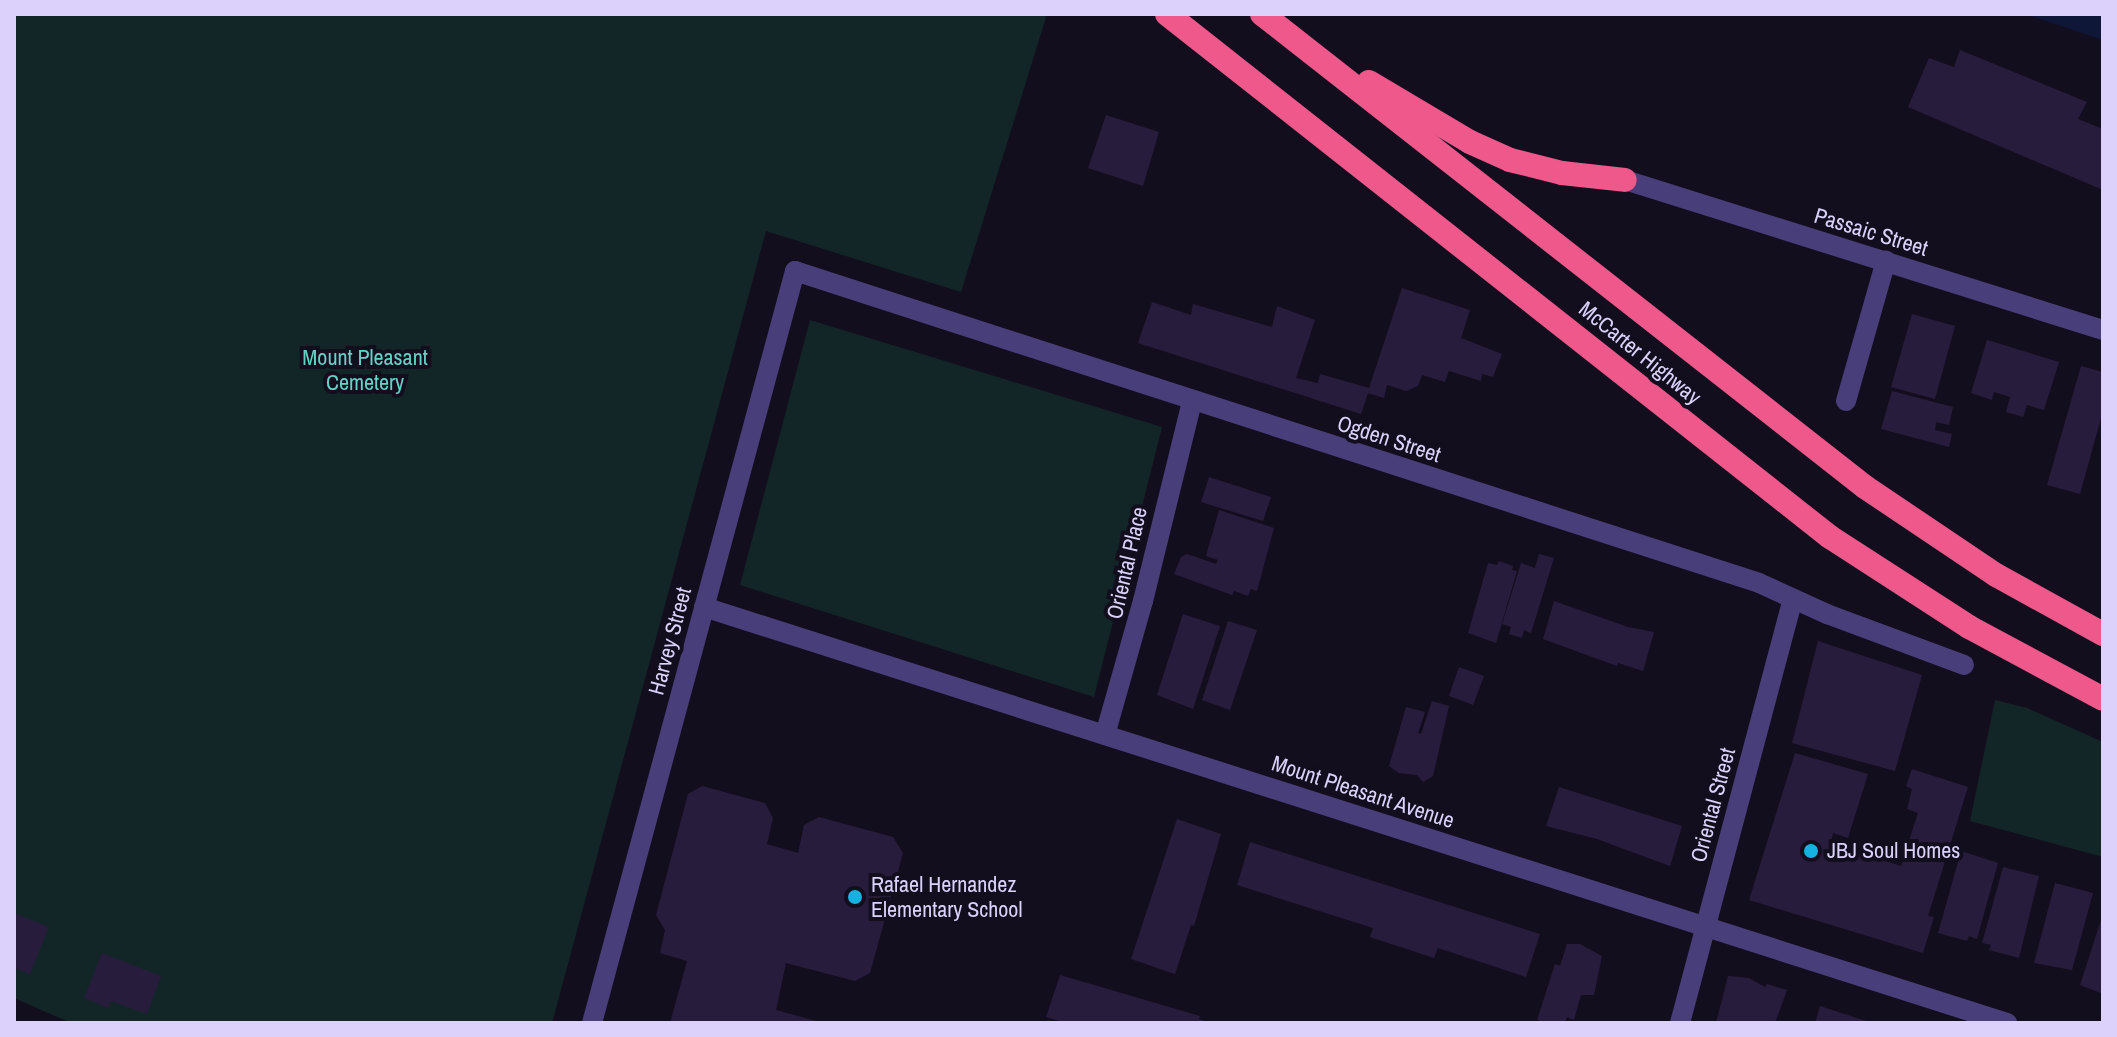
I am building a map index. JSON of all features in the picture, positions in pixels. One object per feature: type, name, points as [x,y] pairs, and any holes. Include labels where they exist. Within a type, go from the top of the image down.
[{"type":"highway","name":"McCarter Highway","points":[[1167,14],[1830,537],[1969,627],[2103,699]]},
{"type":"highway","name":"McCarter Highway","points":[[1262,14],[1865,487],[1996,575],[2103,634]]},
{"type":"highway","points":[[1285,32],[1470,142],[1499,156],[1546,170],[1625,180]]},
{"type":"street","name":"Passaic Street","points":[[1625,180],[2103,330]]},
{"type":"street","points":[[1846,401],[1886,261]]},
{"type":"street","name":"Ogden Street","points":[[795,271],[1759,583],[1964,665]]},
{"type":"street","name":"Harvey Street","points":[[592,1023],[795,271]]},
{"type":"street","name":"Oriental Place","points":[[1105,735],[1143,601],[1192,401]]},
{"type":"street","name":"Oriental Street","points":[[1680,1023],[1793,599]]},
{"type":"street","name":"Mount Pleasant Avenue","points":[[704,607],[2007,1023]]},
{"type":"green space","name":"Mount Pleasant Cemetery","points":[[14,14],[1047,14],[961,292],[766,231],[552,1023],[71,1023],[14,998]]},
{"type":"green space","points":[[810,320],[1162,427],[1094,697],[740,585]]},
{"type":"green space","points":[[1995,700],[2027,708],[2103,742],[2103,857],[1970,821]]},
{"type":"water","points":[[2025,14],[2103,14],[2103,40]]},
{"type":"building","points":[[1960,50],[2087,102],[2078,119],[2103,129],[2103,190],[1908,107],[1929,58],[1954,67]]},
{"type":"building","points":[[1106,115],[1159,132],[1143,186],[1088,168]]},
{"type":"building","points":[[1402,288],[1470,310],[1461,338],[1502,354],[1493,377],[1482,374],[1481,381],[1449,371],[1445,382],[1422,375],[1418,386],[1406,391],[1387,385],[1384,398],[1368,393],[1361,414],[1138,343],[1152,302],[1191,315],[1193,304],[1272,327],[1277,306],[1315,320],[1296,378],[1318,383],[1320,374],[1369,388]]},
{"type":"building","points":[[1912,314],[1955,326],[1935,399],[1891,387]]},
{"type":"building","points":[[1987,340],[2059,362],[2044,410],[2027,405],[2023,417],[2006,412],[2010,397],[1994,392],[1992,400],[1971,393]]},
{"type":"building","points":[[2081,366],[2103,372],[2103,411],[2080,494],[2047,485]]},
{"type":"building","points":[[1892,391],[1953,407],[1949,425],[1936,422],[1935,430],[1952,434],[1949,447],[1881,429]]},
{"type":"building","points":[[1209,477],[1271,497],[1263,521],[1201,502]]},
{"type":"building","points":[[1219,510],[1274,528],[1257,591],[1251,589],[1248,596],[1234,591],[1232,595],[1174,574],[1181,557],[1187,554],[1216,564],[1218,560],[1206,556]]},
{"type":"building","points":[[1539,554],[1554,558],[1531,633],[1524,630],[1522,638],[1509,634],[1511,627],[1502,624],[1521,563],[1535,568]]},
{"type":"building","points":[[1499,561],[1513,566],[1512,570],[1517,571],[1496,643],[1468,633],[1488,563],[1497,565]]},
{"type":"building","points":[[1554,601],[1628,627],[1654,632],[1643,671],[1618,663],[1617,666],[1543,639]]},
{"type":"building","points":[[1183,614],[1220,626],[1193,709],[1157,695]]},
{"type":"building","points":[[1228,621],[1257,630],[1230,710],[1202,700]]},
{"type":"building","points":[[1818,641],[1922,675],[1895,771],[1792,743]]},
{"type":"building","points":[[1459,667],[1484,676],[1473,705],[1449,696]]},
{"type":"building","points":[[1432,701],[1449,706],[1433,776],[1423,782],[1417,775],[1399,773],[1389,766],[1406,707],[1425,712],[1418,733],[1421,734]]},
{"type":"building","name":"JBJ Soul Homes","points":[[1795,753],[1868,774],[1848,838],[1833,833],[1831,843],[1901,866],[1918,813],[1907,809],[1912,789],[1906,786],[1912,769],[1968,787],[1928,916],[1934,917],[1923,953],[1749,900]]},
{"type":"building","points":[[702,786],[765,803],[773,818],[767,844],[798,853],[804,825],[819,817],[893,837],[903,853],[870,973],[855,981],[786,963],[776,1010],[824,1023],[670,1023],[687,961],[660,953],[665,930],[656,915],[688,794]]},
{"type":"building","points":[[1559,787],[1682,826],[1670,866],[1597,839],[1546,826]]},
{"type":"building","points":[[1177,819],[1221,834],[1194,926],[1191,925],[1175,974],[1131,959]]},
{"type":"building","points":[[1250,842],[1540,934],[1526,977],[1438,948],[1434,958],[1370,937],[1373,928],[1237,885]]},
{"type":"building","points":[[1961,851],[1998,863],[1977,939],[1969,936],[1967,941],[1938,933]]},
{"type":"building","points":[[2003,867],[2039,876],[2019,958],[1989,950],[1991,945],[1982,943]]},
{"type":"building","points":[[2055,883],[2093,893],[2072,970],[2034,963]]},
{"type":"building","points":[[14,913],[49,927],[30,974],[14,968]]},
{"type":"building","points":[[2103,917],[2103,994],[2080,985]]},
{"type":"building","points":[[1567,944],[1580,944],[1602,956],[1594,995],[1581,995],[1574,1020],[1567,1017],[1565,1023],[1547,1023],[1537,1020],[1555,964],[1560,966]]},
{"type":"building","points":[[102,953],[161,976],[147,1014],[111,1001],[108,1008],[84,998]]},
{"type":"building","points":[[1060,975],[1200,1016],[1199,1019],[1209,1023],[1066,1023],[1046,1017]]},
{"type":"building","points":[[1728,976],[1749,978],[1765,987],[1767,984],[1787,990],[1775,1023],[1716,1023]]},
{"type":"building","points":[[1820,1006],[1869,1022],[1869,1023],[1815,1023]]},
{"type":"place","name":"JBJ Soul Homes","points":[[1811,851]]},
{"type":"place","name":"Rafael Hernandez Elementary School","points":[[855,897]]}]
